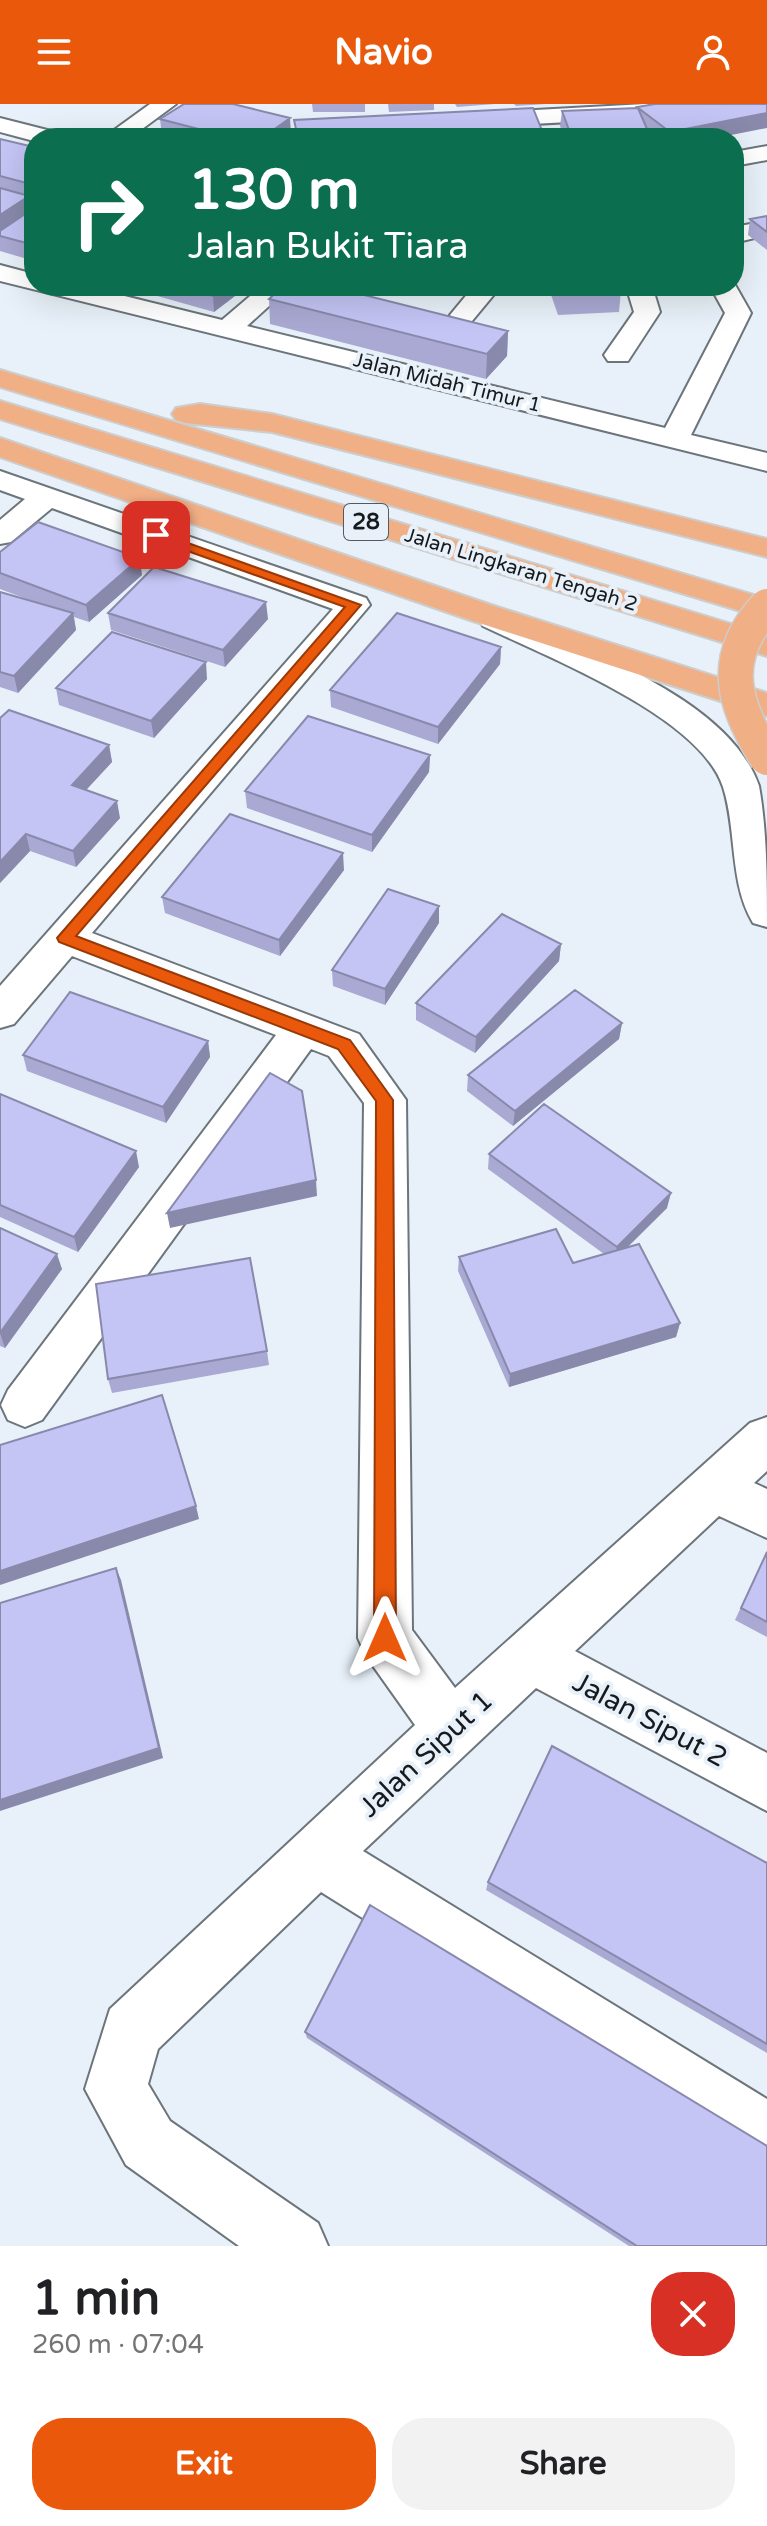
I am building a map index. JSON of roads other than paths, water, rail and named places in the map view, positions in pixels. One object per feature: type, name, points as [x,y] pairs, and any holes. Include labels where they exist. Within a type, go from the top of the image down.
[{"type":"highway","name":"Jalan Lingkaran Tengah 2","points":[[0,378],[762,606]]},
{"type":"highway","name":"Jalan Lingkaran Tengah 2","points":[[0,410],[767,646]]},
{"type":"highway","points":[[140,420],[200,413],[272,423],[767,548]]},
{"type":"highway","points":[[0,447],[482,613],[767,705]]},
{"type":"highway","points":[[762,606],[744,631],[734,657],[732,679],[741,713],[767,758]]},
{"type":"street","points":[[130,128],[165,104]]},
{"type":"street","points":[[457,120],[553,128],[683,104]]},
{"type":"street","points":[[0,125],[24,131]]},
{"type":"street","points":[[744,157],[767,153]]},
{"type":"street","points":[[744,233],[767,228]]},
{"type":"street","points":[[0,273],[24,279]]},
{"type":"street","name":"Jalan Midah Timur 1","points":[[93,296],[767,462]]},
{"type":"street","points":[[227,329],[266,296]]},
{"type":"street","points":[[463,315],[479,296]]},
{"type":"street","points":[[618,355],[647,312],[642,296]]},
{"type":"street","points":[[729,296],[738,313]]},
{"type":"street","points":[[675,438],[722,339],[738,313],[767,306]]},
{"type":"street","points":[[0,480],[354,605],[0,1013]]},
{"type":"street","points":[[0,535],[47,497]]},
{"type":"street","points":[[482,613],[667,707],[713,742],[739,781],[765,904]]},
{"type":"street","points":[[65,938],[344,1045],[385,1100],[385,1638],[451,1729]]},
{"type":"street","points":[[25,1405],[303,1029]]},
{"type":"street","name":"Jalan Siput 1","points":[[295,2246],[148,2143],[116,2089],[132,2031],[451,1729],[767,1439]]},
{"type":"street","points":[[714,1489],[767,1514]]},
{"type":"street","name":"Jalan Siput 2","points":[[533,1657],[767,1783]]},
{"type":"street","points":[[317,1856],[767,2135]]}]
